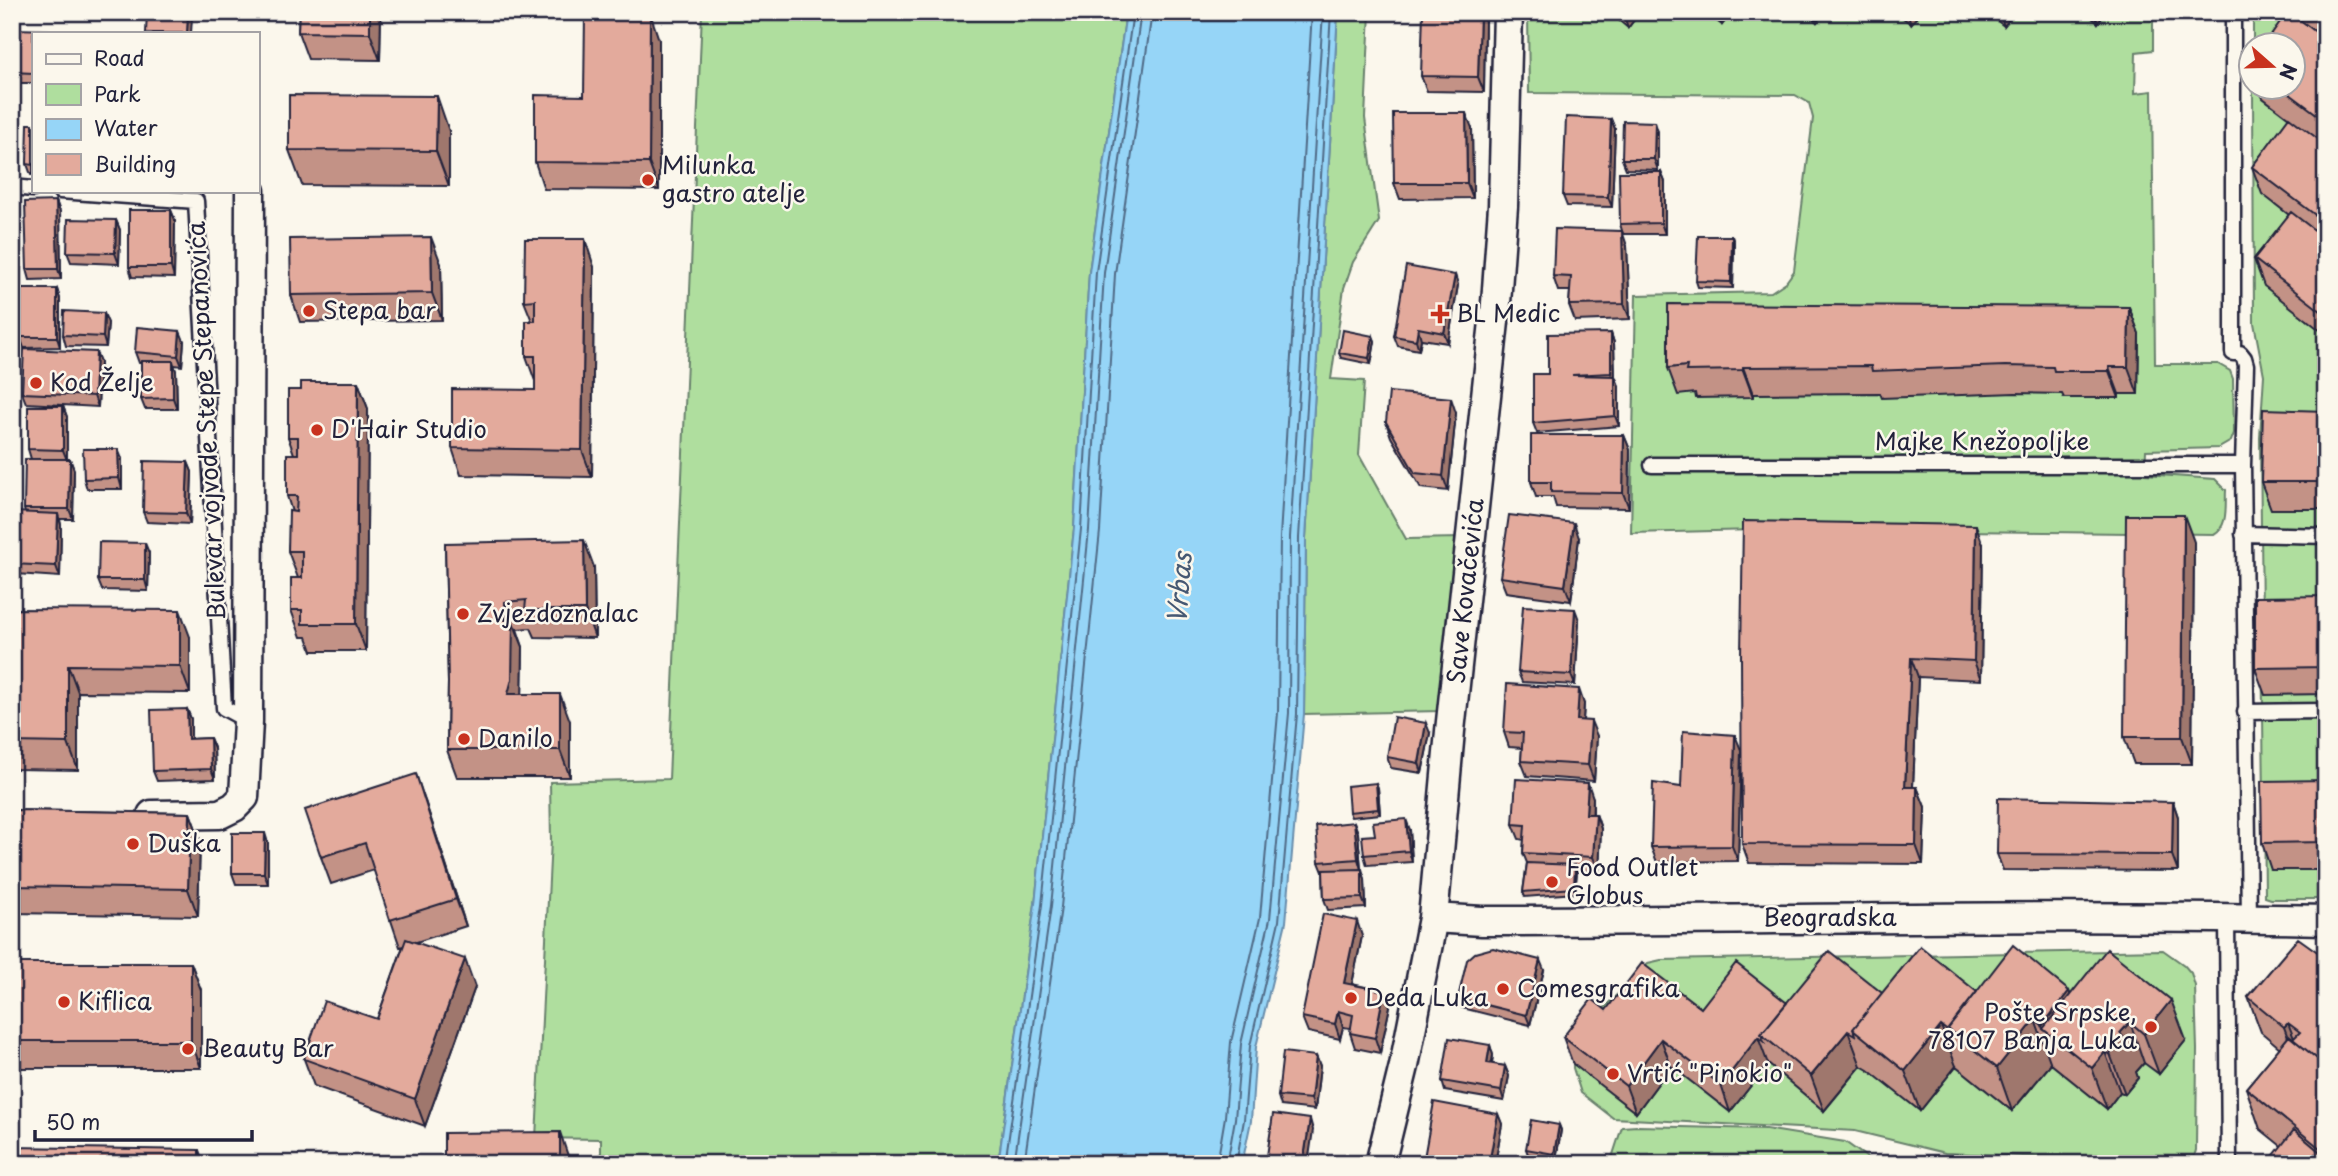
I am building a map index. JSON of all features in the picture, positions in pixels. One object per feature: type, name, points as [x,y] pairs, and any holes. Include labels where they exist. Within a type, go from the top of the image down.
[{"type":"street","name":"Save Kovačevića","points":[[1380,1164],[1404,1066],[1433,918],[1450,731],[1496,303],[1503,206],[1508,12]]},
{"type":"street","name":"Bulevar vojvode Stepe Stepanovića","points":[[123,815],[220,814],[234,807],[244,797],[248,721],[250,192]]},
{"type":"street","name":"Beogradska","points":[[1433,918],[1482,921],[1900,918],[2326,920]]},
{"type":"lane","points":[[2228,1164],[2245,712],[2243,465],[2246,365],[2240,353],[2232,353],[2233,12]]},
{"type":"lane","points":[[12,187],[32,189]]},
{"type":"lane","name":"Bulevar vojvode Stepe Stepanovića","points":[[74,192],[196,201],[224,708],[248,721]]},
{"type":"lane","name":"Majke Knežopoljke","points":[[1652,464],[2243,465]]},
{"type":"lane","points":[[2243,534],[2326,536]]},
{"type":"lane","points":[[2245,712],[2326,711]]},
{"type":"green space","points":[[702,12],[1126,12],[1089,272],[1074,528],[1035,904],[998,1164],[601,1164],[601,1139],[536,1138],[551,840],[550,782],[669,779]]},
{"type":"green space","points":[[1338,12],[1370,12],[1365,118],[1379,221],[1353,262],[1344,288],[1331,379],[1364,381],[1359,455],[1406,539],[1460,538],[1440,711],[1304,714],[1306,538]]},
{"type":"green space","points":[[1528,12],[2153,12],[2153,50],[2136,52],[2135,93],[2152,91],[2155,364],[2218,364],[2230,371],[2233,379],[2234,433],[2231,441],[2219,448],[2146,450],[2145,474],[2215,479],[2226,490],[2222,526],[2214,534],[1799,529],[1631,533],[1636,295],[1771,292],[1786,282],[1794,271],[1813,118],[1809,103],[1795,95],[1529,93]]},
{"type":"green space","points":[[2253,12],[2326,12],[2326,899],[2265,897],[2260,437],[2264,375],[2254,323],[2253,102],[2306,102],[2306,32],[2253,32]]},
{"type":"green space","points":[[2163,950],[2184,965],[2191,973],[2195,986],[2196,1150],[2194,1157],[2186,1159],[2096,1159],[1945,1153],[1855,1131],[1613,1118],[1581,1093],[1573,1068],[1573,1049],[1601,1011],[1648,963],[1661,960]]},
{"type":"green space","points":[[1622,1127],[1766,1129],[1845,1142],[1876,1164],[1610,1164]]},
{"type":"water","name":"Vrbas","points":[[1126,12],[1338,12],[1306,538],[1304,714],[1286,922],[1256,1047],[1251,1121],[1242,1164],[998,1164],[1035,904],[1074,528],[1089,272]]},
{"type":"building","points":[[147,12],[188,12],[187,32],[146,32]]},
{"type":"building","points":[[299,12],[370,12],[370,33],[298,32]]},
{"type":"building","points":[[1423,12],[1480,12],[1478,77],[1421,76]]},
{"type":"building","points":[[2287,12],[2290,12],[2326,40],[2326,121],[2301,102],[2306,102],[2306,32],[2273,32]]},
{"type":"building","points":[[2316,12],[2326,12],[2326,20]]},
{"type":"building","points":[[585,13],[650,13],[649,163],[535,162],[535,95],[584,96]]},
{"type":"building","points":[[13,29],[51,30],[32,32],[32,73],[12,72]]},
{"type":"building","points":[[289,95],[437,96],[436,151],[289,150]]},
{"type":"building","points":[[1393,113],[1466,113],[1467,183],[1394,183]]},
{"type":"building","points":[[1566,117],[1611,119],[1608,197],[1563,196]]},
{"type":"building","points":[[2289,117],[2326,145],[2326,223],[2252,167]]},
{"type":"building","points":[[1623,121],[1655,122],[1654,159],[1622,159]]},
{"type":"building","points":[[28,124],[32,124],[32,165],[27,164]]},
{"type":"building","points":[[1619,172],[1661,172],[1661,223],[1620,224]]},
{"type":"building","points":[[56,201],[58,269],[27,269],[25,202]]},
{"type":"building","points":[[129,210],[171,210],[171,267],[129,267]]},
{"type":"building","points":[[2291,212],[2326,239],[2326,315],[2254,259]]},
{"type":"building","points":[[68,219],[116,220],[115,253],[67,252]]},
{"type":"building","points":[[1555,229],[1622,231],[1624,304],[1569,305],[1571,277],[1553,276]]},
{"type":"building","points":[[1698,236],[1732,236],[1731,282],[1696,281]]},
{"type":"building","points":[[431,237],[432,293],[291,295],[290,239]]},
{"type":"building","points":[[525,239],[585,239],[582,450],[452,448],[452,389],[535,390],[535,356],[526,356],[526,321],[535,321],[535,300],[524,301]]},
{"type":"building","points":[[1406,266],[1455,275],[1444,333],[1418,328],[1416,340],[1394,336]]},
{"type":"building","points":[[20,289],[57,289],[57,337],[20,337]]},
{"type":"building","points":[[1668,304],[2129,307],[2128,367],[2109,367],[2109,371],[2054,371],[2053,367],[2005,366],[1872,371],[1871,366],[1743,367],[1743,370],[1686,371],[1687,366],[1668,368]]},
{"type":"building","points":[[64,311],[104,313],[103,337],[63,335]]},
{"type":"building","points":[[137,327],[180,331],[178,356],[135,352]]},
{"type":"building","points":[[1343,330],[1373,336],[1369,358],[1339,353]]},
{"type":"building","points":[[1611,333],[1611,373],[1572,375],[1615,376],[1615,416],[1533,423],[1533,374],[1548,374],[1548,334]]},
{"type":"building","points":[[24,349],[96,352],[94,396],[22,393]]},
{"type":"building","points":[[141,361],[173,361],[173,398],[141,399]]},
{"type":"building","points":[[301,382],[358,382],[356,624],[302,624],[302,610],[291,610],[291,578],[302,578],[302,551],[288,551],[289,511],[296,512],[297,496],[287,496],[287,454],[298,454],[298,437],[288,437],[288,390],[301,390]]},
{"type":"building","points":[[1389,392],[1451,398],[1443,476],[1415,473],[1386,422]]},
{"type":"building","points":[[28,406],[63,406],[63,450],[28,449]]},
{"type":"building","points":[[2263,409],[2326,411],[2326,482],[2261,482]]},
{"type":"building","points":[[1531,435],[1624,435],[1623,493],[1551,492],[1551,482],[1531,482]]},
{"type":"building","points":[[83,449],[118,449],[119,478],[84,479]]},
{"type":"building","points":[[25,459],[70,459],[69,509],[24,509]]},
{"type":"building","points":[[144,461],[188,462],[186,513],[143,512]]},
{"type":"building","points":[[14,512],[58,514],[56,566],[12,564]]},
{"type":"building","points":[[1509,515],[1574,523],[1565,586],[1500,577]]},
{"type":"building","points":[[2126,515],[2184,515],[2182,737],[2124,737]]},
{"type":"building","points":[[1743,521],[1976,525],[1974,661],[1911,658],[1905,787],[1917,787],[1916,845],[1742,844]]},
{"type":"building","points":[[584,540],[585,610],[525,610],[526,600],[505,602],[505,620],[513,620],[512,679],[508,694],[560,694],[560,750],[447,750],[445,543]]},
{"type":"building","points":[[99,542],[145,543],[145,580],[98,580]]},
{"type":"building","points":[[2326,596],[2326,667],[2255,668],[2255,597]]},
{"type":"building","points":[[1523,606],[1575,609],[1571,675],[1518,672]]},
{"type":"building","points":[[12,609],[180,610],[180,666],[68,665],[68,743],[12,742]]},
{"type":"building","points":[[1507,684],[1579,689],[1577,720],[1591,721],[1588,765],[1521,761],[1523,733],[1504,732]]},
{"type":"building","points":[[187,709],[188,739],[210,738],[211,769],[153,771],[151,710]]},
{"type":"building","points":[[1394,717],[1426,723],[1419,763],[1387,757]]},
{"type":"building","points":[[1683,731],[1735,735],[1732,846],[1651,847],[1653,783],[1681,787]]},
{"type":"building","points":[[416,774],[456,899],[390,920],[365,843],[321,857],[305,810]]},
{"type":"building","points":[[1516,779],[1588,783],[1586,814],[1596,814],[1593,857],[1523,853],[1525,825],[1513,824]]},
{"type":"building","points":[[2326,780],[2326,842],[2262,843],[2261,781]]},
{"type":"building","points":[[1376,783],[1378,809],[1349,812],[1347,786]]},
{"type":"building","points":[[1998,798],[2173,802],[2172,855],[1997,854]]},
{"type":"building","points":[[12,810],[190,813],[188,889],[12,886]]},
{"type":"building","points":[[1406,819],[1409,851],[1364,855],[1362,836],[1375,835],[1373,822]]},
{"type":"building","points":[[1354,822],[1358,859],[1319,862],[1316,826]]},
{"type":"building","points":[[232,833],[265,833],[264,873],[232,873]]},
{"type":"building","name":"Food Outlet Globus","points":[[1527,863],[1575,865],[1574,888],[1523,892]]},
{"type":"building","points":[[1362,869],[1362,898],[1324,899],[1323,870]]},
{"type":"building","points":[[1323,914],[1357,921],[1344,983],[1384,991],[1375,1038],[1350,1033],[1353,1015],[1338,1011],[1335,1024],[1302,1017]]},
{"type":"building","points":[[2298,938],[2326,958],[2326,971],[2322,976],[2326,979],[2326,1066],[2293,1039],[2300,1032],[2288,1023],[2284,1027],[2248,997]]},
{"type":"building","points":[[406,939],[465,959],[415,1099],[304,1059],[324,1001],[377,1019]]},
{"type":"building","points":[[2013,945],[2069,991],[2042,1026],[2035,1020],[1997,1068],[1948,1029]]},
{"type":"building","points":[[1920,946],[1977,992],[1948,1029],[1950,1033],[1941,1026],[1905,1071],[1853,1029]]},
{"type":"building","name":"Comesgrafika","points":[[1493,948],[1540,960],[1526,1015],[1458,998],[1467,960],[1475,953]]},
{"type":"building","points":[[2107,949],[2171,1000],[2144,1034],[2130,1022],[2120,1033],[2123,1037],[2110,1054],[2105,1052],[2092,1068],[2043,1029]]},
{"type":"building","points":[[1829,951],[1882,993],[1853,1029],[1855,1035],[1848,1031],[1811,1076],[1761,1034]]},
{"type":"building","points":[[12,963],[191,963],[191,1041],[12,1041]]},
{"type":"building","points":[[1642,963],[1701,1008],[1736,963],[1787,1003],[1761,1034],[1764,1042],[1758,1037],[1721,1085],[1661,1039],[1626,1086],[1563,1037],[1592,999],[1606,1010]]},
{"type":"building","points":[[2289,1036],[2326,1066],[2326,1153],[2246,1088]]},
{"type":"building","points":[[1449,1038],[1490,1045],[1487,1063],[1505,1066],[1501,1091],[1442,1081]]},
{"type":"building","points":[[1283,1052],[1316,1056],[1311,1099],[1278,1096]]},
{"type":"building","points":[[1434,1102],[1498,1114],[1489,1164],[1457,1164],[1424,1158]]},
{"type":"building","points":[[1273,1114],[1310,1119],[1303,1164],[1266,1163]]},
{"type":"building","points":[[1531,1120],[1559,1125],[1554,1154],[1526,1149]]},
{"type":"building","points":[[2294,1130],[2326,1157],[2326,1164],[2267,1164]]},
{"type":"building","points":[[560,1132],[560,1164],[444,1164],[444,1133]]},
{"type":"building","points":[[13,1147],[199,1150],[199,1164],[13,1164]]},
{"type":"building","points":[[1514,1159],[1547,1163],[1547,1164],[1513,1164]]},
{"type":"place","name":"Milunka gastro atelje","points":[[648,180]]},
{"type":"place","name":"Stepa bar","points":[[309,311]]},
{"type":"place","name":"BL Medic","points":[[1440,314]]},
{"type":"place","name":"Kod Želje","points":[[36,383]]},
{"type":"place","name":"D'Hair Studio","points":[[317,430]]},
{"type":"place","name":"Zvjezdoznalac","points":[[463,614]]},
{"type":"place","name":"Danilo","points":[[464,739]]},
{"type":"place","name":"Duška","points":[[133,844]]},
{"type":"place","name":"Food Outlet Globus","points":[[1552,882]]},
{"type":"place","name":"Comesgrafika","points":[[1503,989]]},
{"type":"place","name":"Deda Luka","points":[[1351,998]]},
{"type":"place","name":"Kiflica","points":[[64,1002]]},
{"type":"place","name":"Pošte Srpske, 78107 Banja Luka","points":[[2151,1027]]},
{"type":"place","name":"Beauty Bar","points":[[188,1049]]},
{"type":"place","name":"Vrtić \"Pinokio\"","points":[[1613,1074]]}]
